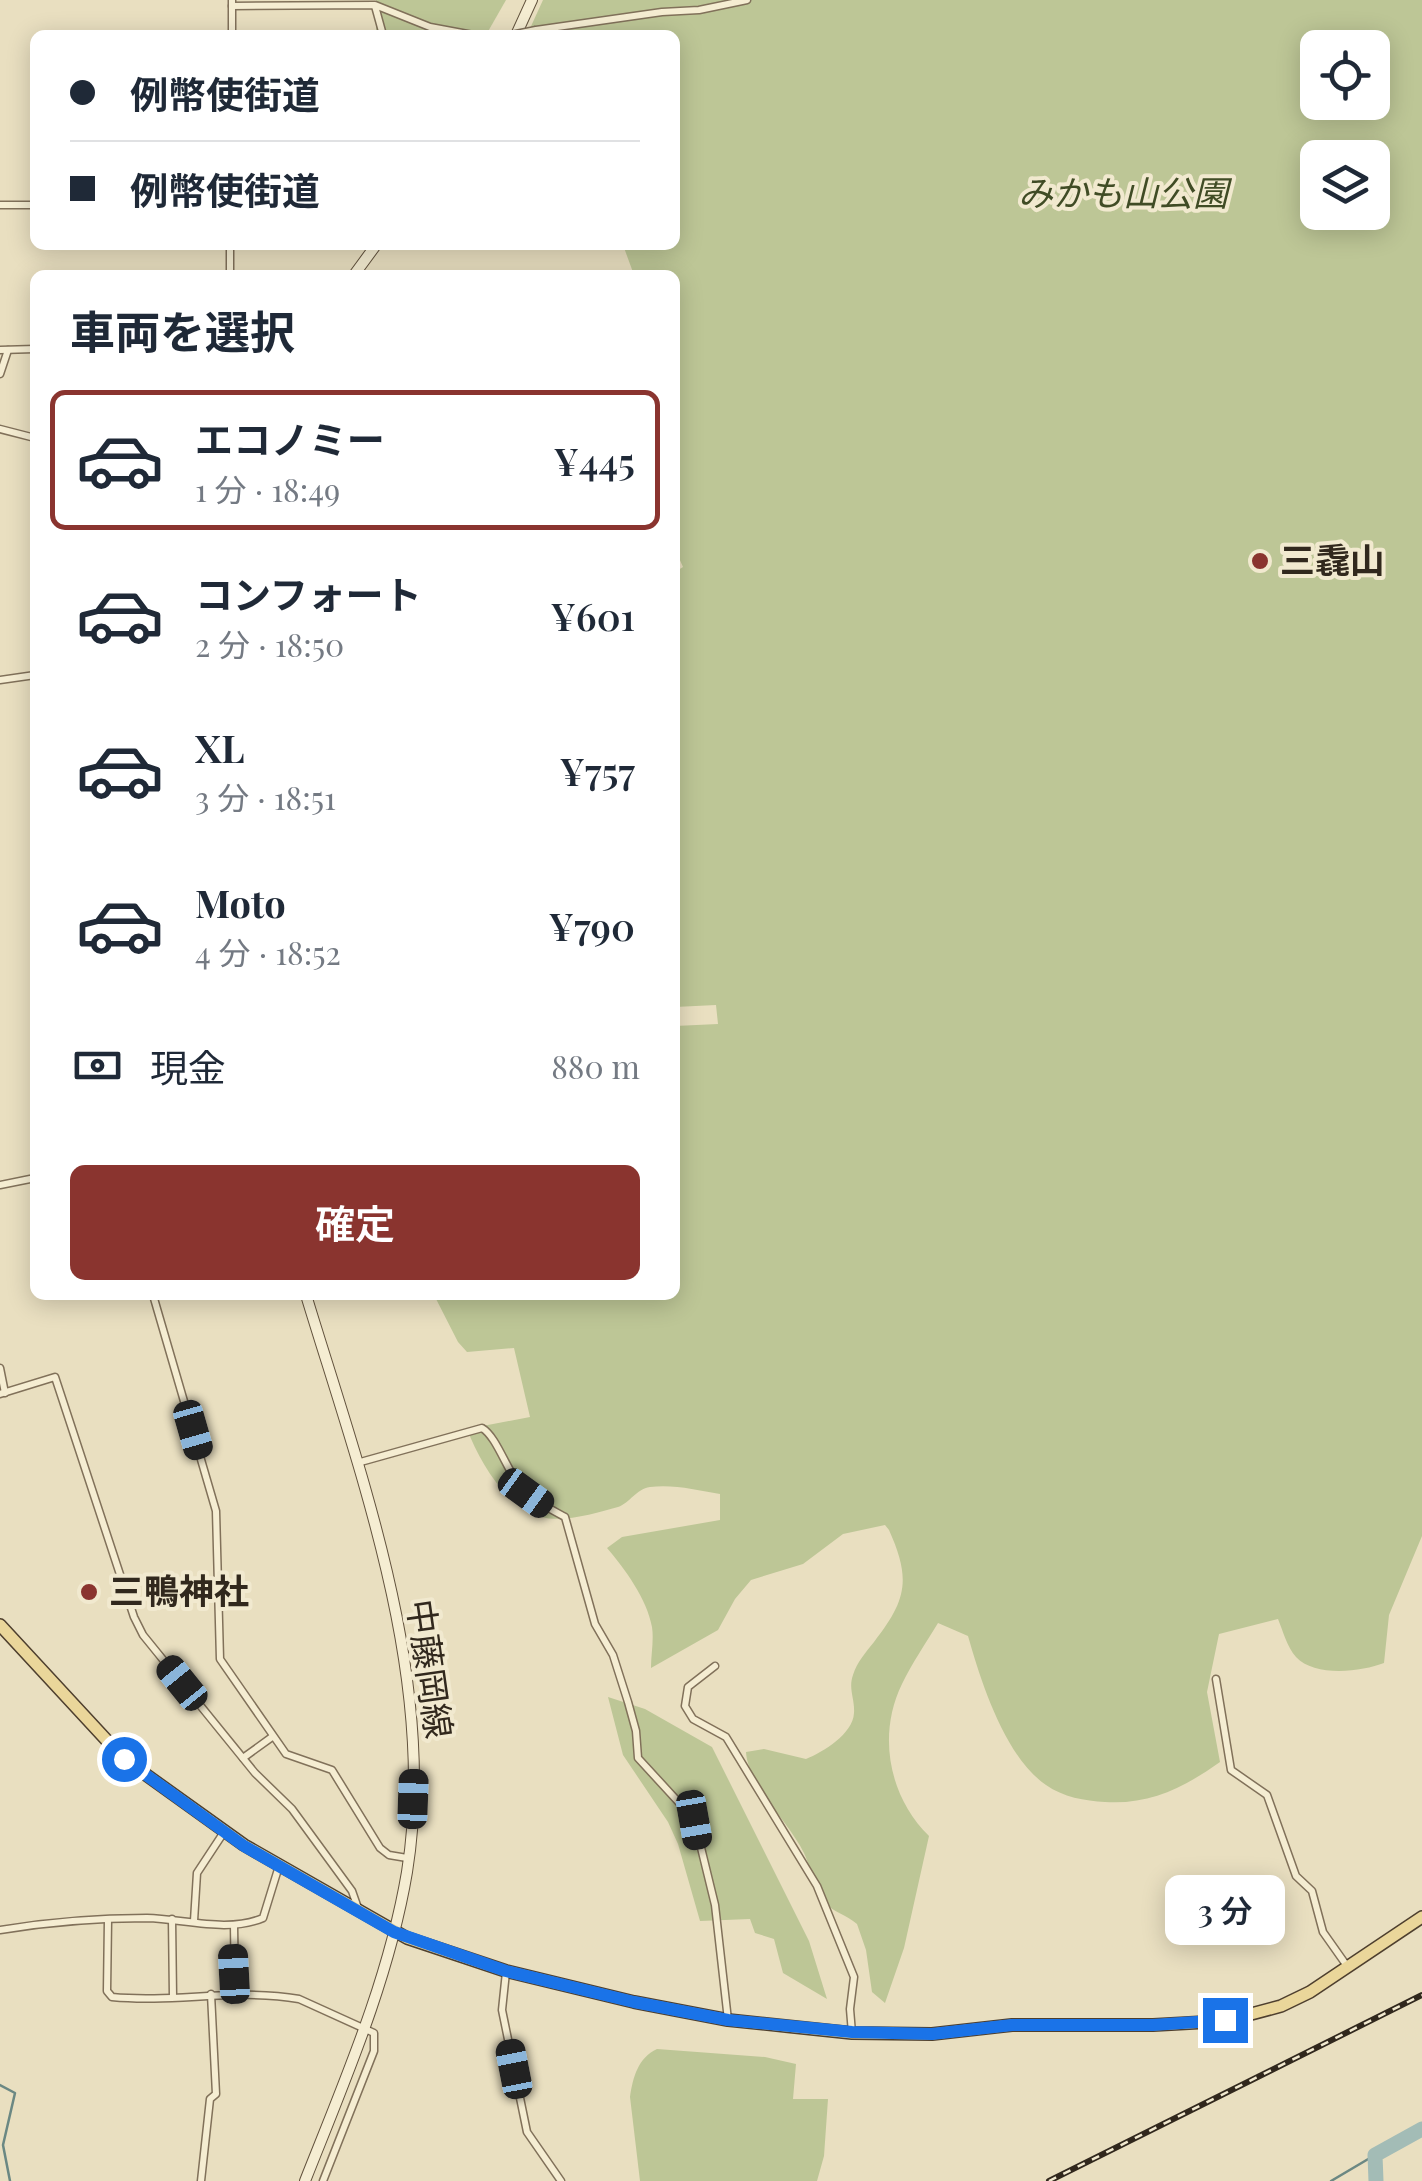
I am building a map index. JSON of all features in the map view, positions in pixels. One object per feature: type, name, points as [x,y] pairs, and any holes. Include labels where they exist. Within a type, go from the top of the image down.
[{"type":"main road","points":[[516,30],[532,0]]},
{"type":"main road","name":"中藤岡線","points":[[305,2181],[365,2028],[394,1932],[409,1858],[414,1766],[407,1675],[393,1602],[307,1300]]},
{"type":"main road","points":[[0,1624],[124,1759],[224,1832],[279,1866],[394,1932],[506,1971],[634,2002],[728,2020],[852,2032],[932,2034],[1012,2025],[1153,2025],[1225,2020],[1281,2006],[1348,1968],[1422,1917]]},
{"type":"street","points":[[536,30],[699,10],[747,0]]},
{"type":"street","points":[[232,30],[232,3],[375,5],[446,30]]},
{"type":"street","points":[[375,5],[382,30]]},
{"type":"street","points":[[0,205],[30,205]]},
{"type":"street","points":[[0,374],[4,350],[30,349]]},
{"type":"street","points":[[0,429],[30,437]]},
{"type":"street","points":[[0,680],[30,677]]},
{"type":"street","points":[[0,1186],[30,1179]]},
{"type":"street","points":[[155,1300],[215,1504],[220,1659],[272,1737],[292,1758],[332,1770],[380,1848],[389,1855],[409,1858]]},
{"type":"street","points":[[0,1368],[3,1394],[55,1377],[143,1635],[243,1758],[292,1809],[357,1898],[360,1913]]},
{"type":"street","points":[[356,1464],[486,1429],[526,1493],[565,1517],[596,1624],[613,1655],[628,1702],[638,1758],[694,1820],[716,1905],[728,2020]]},
{"type":"street","points":[[715,1666],[688,1687],[684,1706],[693,1719],[726,1737],[818,1886],[854,1977],[852,2032]]},
{"type":"street","points":[[1216,1679],[1231,1770],[1267,1795],[1296,1876],[1312,1891],[1323,1932],[1348,1968]]},
{"type":"street","points":[[243,1758],[272,1737]]},
{"type":"street","points":[[194,1921],[197,1874],[224,1832]]},
{"type":"street","points":[[0,1930],[108,1920],[172,1919],[234,1925],[263,1918],[279,1866]]},
{"type":"street","points":[[172,1919],[173,1997]]},
{"type":"street","points":[[108,1920],[108,1994],[126,1998],[235,1992],[300,1999],[374,2033],[376,2042],[324,2181]]},
{"type":"street","points":[[234,1925],[235,1992]]},
{"type":"street","points":[[506,1971],[502,2010],[526,2132],[561,2181]]},
{"type":"street","points":[[201,2181],[210,2099],[216,2094],[211,1994]]},
{"type":"green space","points":[[376,0],[506,0],[489,30],[376,30]]},
{"type":"green space","name":"みかも山公園","points":[[543,0],[1422,0],[1422,1536],[1389,1615],[1384,1663],[1351,1670],[1314,1668],[1293,1653],[1278,1619],[1219,1634],[1207,1692],[1220,1762],[1180,1786],[1137,1801],[1074,1798],[1046,1785],[1031,1772],[996,1717],[968,1636],[938,1623],[902,1684],[890,1724],[896,1784],[904,1803],[929,1836],[904,1948],[885,2003],[872,1992],[866,1950],[857,1924],[821,1898],[804,1853],[761,1790],[746,1752],[764,1749],[806,1759],[828,1747],[848,1728],[854,1713],[851,1685],[855,1670],[893,1614],[902,1589],[901,1562],[889,1530],[885,1525],[843,1534],[803,1564],[751,1580],[718,1630],[651,1668],[653,1632],[649,1616],[634,1585],[607,1548],[622,1537],[720,1520],[720,1494],[650,1487],[618,1507],[559,1519],[541,1517],[516,1503],[486,1468],[467,1429],[530,1417],[514,1348],[467,1352],[437,1300],[680,1300],[680,1026],[718,1024],[716,1005],[680,1007],[680,270],[632,270],[625,250],[680,250],[680,30],[529,30]]},
{"type":"green space","points":[[608,1697],[645,1709],[712,1747],[809,1941],[827,1999],[783,1973],[774,1939],[755,1933],[750,1919],[700,1921],[678,1844],[668,1822],[623,1755]]},
{"type":"green space","points":[[657,2049],[765,2057],[796,2064],[793,2099],[828,2099],[824,2156],[817,2181],[640,2181],[630,2097],[637,2069]]},
{"type":"waterway","points":[[0,2085],[15,2093],[3,2145],[10,2181]]},
{"type":"waterway","points":[[1376,2181],[1375,2155],[1422,2129]]},
{"type":"waterway","points":[[1331,2181],[1375,2155]]},
{"type":"railway","points":[[1049,2181],[1422,1995]]},
{"type":"place","name":"三毳山","points":[[1260,561]]},
{"type":"place","name":"三鴨神社","points":[[89,1592]]},
{"type":"route","points":[[124,1759],[244,1846],[394,1932],[506,1971],[634,2002],[728,2020],[852,2032],[932,2034],[1012,2025],[1153,2025],[1225,2020]]}]
